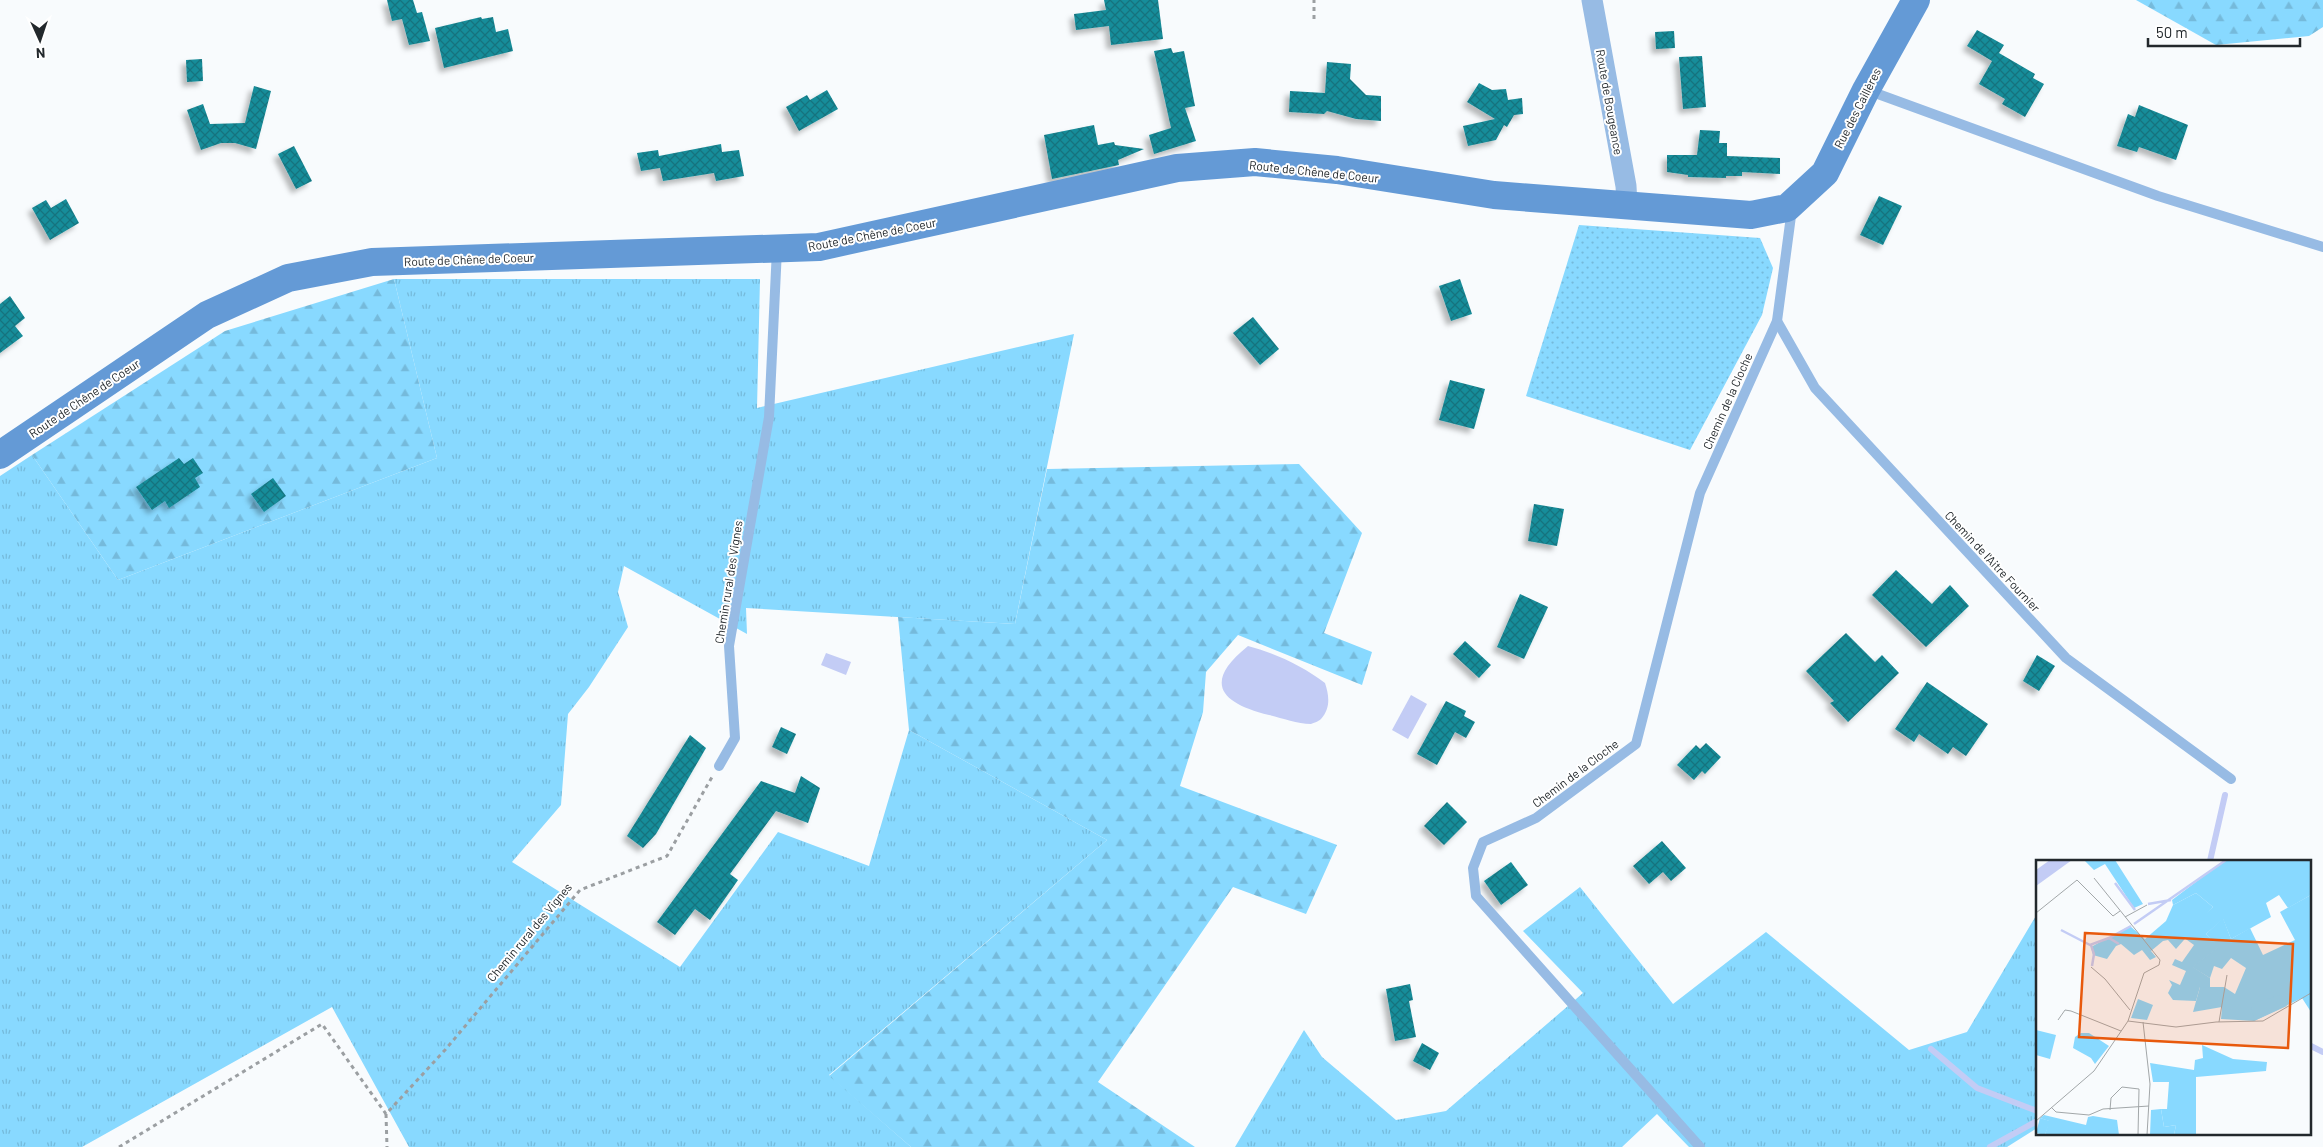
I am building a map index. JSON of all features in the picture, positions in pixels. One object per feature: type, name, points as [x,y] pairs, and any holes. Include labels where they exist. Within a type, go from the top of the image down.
[{"type":"street","name":"Route de Bougeance","points":[[1592,0],[1626,186],[1627,204]]},
{"type":"street","name":"Rue des Caillères","points":[[1787,208],[1825,173],[1866,90],[1916,0]]},
{"type":"street","name":"Route de Chêne de Coeur","points":[[0,455],[207,315],[288,278],[372,262],[819,247],[1177,168],[1255,162],[1337,170],[1494,195],[1751,215],[1787,208]]},
{"type":"lane","points":[[1866,90],[2158,196],[2323,247]]},
{"type":"lane","name":"Chemin de la Cloche","points":[[1700,1147],[1476,896],[1473,868],[1484,842],[1536,818],[1636,744],[1700,493],[1777,321],[1791,216],[1787,208]]},
{"type":"lane","name":"Chemin rural des Vignes","points":[[719,766],[735,738],[729,646],[769,417],[777,248]]},
{"type":"lane","name":"Chemin de l'Aitre Fournier","points":[[1777,321],[1815,388],[2066,658],[2231,779]]},
{"type":"path","points":[[1314,0],[1314,19]]},
{"type":"path","name":"Chemin rural des Vignes","points":[[386,1114],[446,1050],[580,890],[666,856],[719,766]]},
{"type":"path","points":[[120,1147],[322,1024],[386,1114],[387,1147]]},
{"type":"green space","points":[[2136,0],[2323,0],[2323,27],[2309,36],[2216,45]]},
{"type":"green space","points":[[1579,225],[1760,238],[1773,268],[1762,315],[1690,450],[1526,396]]},
{"type":"green space","points":[[394,279],[760,279],[757,408],[1074,334],[1015,624],[746,608],[747,634],[624,566],[618,592],[628,627],[589,687],[568,714],[561,805],[512,862],[680,967],[778,832],[869,866],[909,730],[1107,840],[829,1075],[911,1147],[409,1147],[332,1007],[82,1147],[0,1147],[0,476],[32,455],[118,580],[437,458]]},
{"type":"green space","points":[[394,279],[437,458],[118,580],[32,455],[225,331]]},
{"type":"green space","points":[[1299,464],[1362,533],[1324,633],[1372,652],[1362,685],[1238,635],[1206,672],[1203,712],[1180,786],[1337,845],[1306,914],[1233,887],[1098,1082],[1195,1147],[911,1147],[829,1076],[1107,840],[909,730],[898,617],[1015,624],[1047,469]]},
{"type":"green space","points":[[1580,887],[1673,1004],[1766,932],[1909,1050],[1967,1032],[2036,916],[2036,1129],[2007,1147],[1689,1147],[1657,1114],[1622,1147],[1235,1147],[1304,1030],[1322,1057],[1396,1120],[1446,1111],[1583,993],[1523,931]]},
{"type":"shaded area","points":[[1248,646],[1288,661],[1325,683],[1328,706],[1321,719],[1311,724],[1295,722],[1252,710],[1229,698],[1223,690],[1222,681],[1225,671],[1234,659]]},
{"type":"shaded area","points":[[826,653],[851,662],[846,675],[821,665]]},
{"type":"shaded area","points":[[1411,695],[1427,704],[1408,739],[1392,730]]},
{"type":"building","points":[[387,0],[413,0],[417,13],[422,12],[430,41],[409,45],[402,19],[392,21]]},
{"type":"building","points":[[1104,0],[1158,0],[1163,39],[1111,45],[1109,26],[1076,30],[1074,14],[1106,10]]},
{"type":"building","points":[[481,17],[482,19],[493,17],[496,32],[508,29],[513,51],[444,68],[435,28]]},
{"type":"building","points":[[1977,30],[2004,45],[1999,53],[2035,74],[2033,78],[2044,84],[2025,117],[2002,104],[2005,99],[1979,84],[1992,61],[1967,46]]},
{"type":"building","points":[[1674,31],[1675,48],[1656,49],[1655,32]]},
{"type":"building","points":[[1171,48],[1173,53],[1184,51],[1195,106],[1185,108],[1196,141],[1154,154],[1149,135],[1171,128],[1154,51]]},
{"type":"building","points":[[1702,56],[1706,107],[1683,109],[1679,57]]},
{"type":"building","points":[[202,59],[203,81],[187,82],[186,60]]},
{"type":"building","points":[[1327,62],[1351,64],[1350,79],[1366,95],[1381,96],[1381,121],[1356,119],[1327,111],[1324,114],[1289,112],[1290,91],[1325,93]]},
{"type":"building","points":[[1479,83],[1492,90],[1506,89],[1508,100],[1522,98],[1523,114],[1514,115],[1507,127],[1504,125],[1496,140],[1468,146],[1463,126],[1495,119],[1467,102]]},
{"type":"building","points":[[254,86],[271,91],[256,149],[235,143],[221,143],[201,150],[187,110],[203,104],[210,124],[245,123]]},
{"type":"building","points":[[827,90],[838,109],[799,131],[786,107],[807,95],[810,100]]},
{"type":"building","points":[[2139,105],[2188,125],[2176,160],[2139,147],[2137,152],[2117,146],[2128,114],[2135,117]]},
{"type":"building","points":[[1094,125],[1098,145],[1114,142],[1115,145],[1144,149],[1118,160],[1119,165],[1052,179],[1044,135]]},
{"type":"building","points":[[1700,130],[1720,131],[1719,143],[1727,143],[1727,156],[1780,158],[1780,174],[1742,172],[1742,176],[1726,176],[1726,178],[1688,177],[1688,175],[1667,172],[1667,155],[1697,155]]},
{"type":"building","points":[[721,144],[722,152],[739,150],[744,176],[716,181],[714,173],[663,181],[660,168],[641,171],[637,153],[658,150],[659,156]]},
{"type":"building","points":[[294,146],[312,181],[296,189],[278,154]]},
{"type":"building","points":[[1879,196],[1902,206],[1883,245],[1860,235]]},
{"type":"building","points":[[66,199],[79,223],[50,240],[32,208],[46,200],[51,208]]},
{"type":"building","points":[[1460,279],[1472,314],[1451,321],[1439,286]]},
{"type":"building","points":[[10,296],[25,318],[15,326],[23,336],[0,353],[0,304]]},
{"type":"building","points":[[1253,317],[1279,349],[1260,365],[1233,333]]},
{"type":"building","points":[[1450,380],[1485,389],[1474,429],[1439,420]]},
{"type":"building","points":[[179,458],[184,464],[193,458],[203,473],[195,478],[200,487],[169,508],[165,501],[152,510],[136,487]]},
{"type":"building","points":[[273,478],[286,496],[264,512],[251,494]]},
{"type":"building","points":[[1534,504],[1564,509],[1557,546],[1528,541]]},
{"type":"building","points":[[1896,570],[1932,604],[1950,585],[1969,606],[1926,647],[1872,595]]},
{"type":"building","points":[[1520,594],[1548,607],[1524,659],[1497,647]]},
{"type":"building","points":[[1846,633],[1875,662],[1882,655],[1899,673],[1848,722],[1830,703],[1834,701],[1806,671]]},
{"type":"building","points":[[1465,641],[1491,665],[1479,678],[1453,654]]},
{"type":"building","points":[[2037,655],[2055,666],[2039,691],[2023,681]]},
{"type":"building","points":[[1927,682],[1988,724],[1966,756],[1953,747],[1948,754],[1919,734],[1914,742],[1895,729]]},
{"type":"building","points":[[1446,701],[1466,711],[1464,716],[1475,722],[1466,738],[1455,732],[1437,765],[1417,754]]},
{"type":"building","points":[[781,727],[796,734],[787,754],[772,747]]},
{"type":"building","points":[[690,735],[706,748],[656,834],[643,848],[627,836]]},
{"type":"building","points":[[1706,743],[1721,757],[1705,774],[1702,771],[1694,780],[1677,765],[1696,745],[1700,749]]},
{"type":"building","points":[[801,776],[820,788],[808,823],[776,811],[730,874],[738,880],[710,920],[695,909],[675,935],[657,922],[761,781],[795,793]]},
{"type":"building","points":[[1447,802],[1467,822],[1444,845],[1424,826]]},
{"type":"building","points":[[1662,841],[1686,868],[1671,881],[1663,872],[1649,884],[1633,866]]},
{"type":"building","points":[[1511,862],[1528,885],[1501,905],[1484,881]]},
{"type":"building","points":[[1410,984],[1413,1000],[1409,1001],[1416,1037],[1395,1041],[1386,989]]},
{"type":"building","points":[[1422,1043],[1439,1053],[1430,1070],[1413,1061]]},
{"type":"waterway","points":[[2210,860],[2225,795]]},
{"type":"waterway","points":[[2310,1046],[2323,1052]]},
{"type":"waterway","points":[[1931,1049],[1977,1088],[2036,1111]]},
{"type":"waterway","points":[[1990,1147],[2036,1122]]}]
